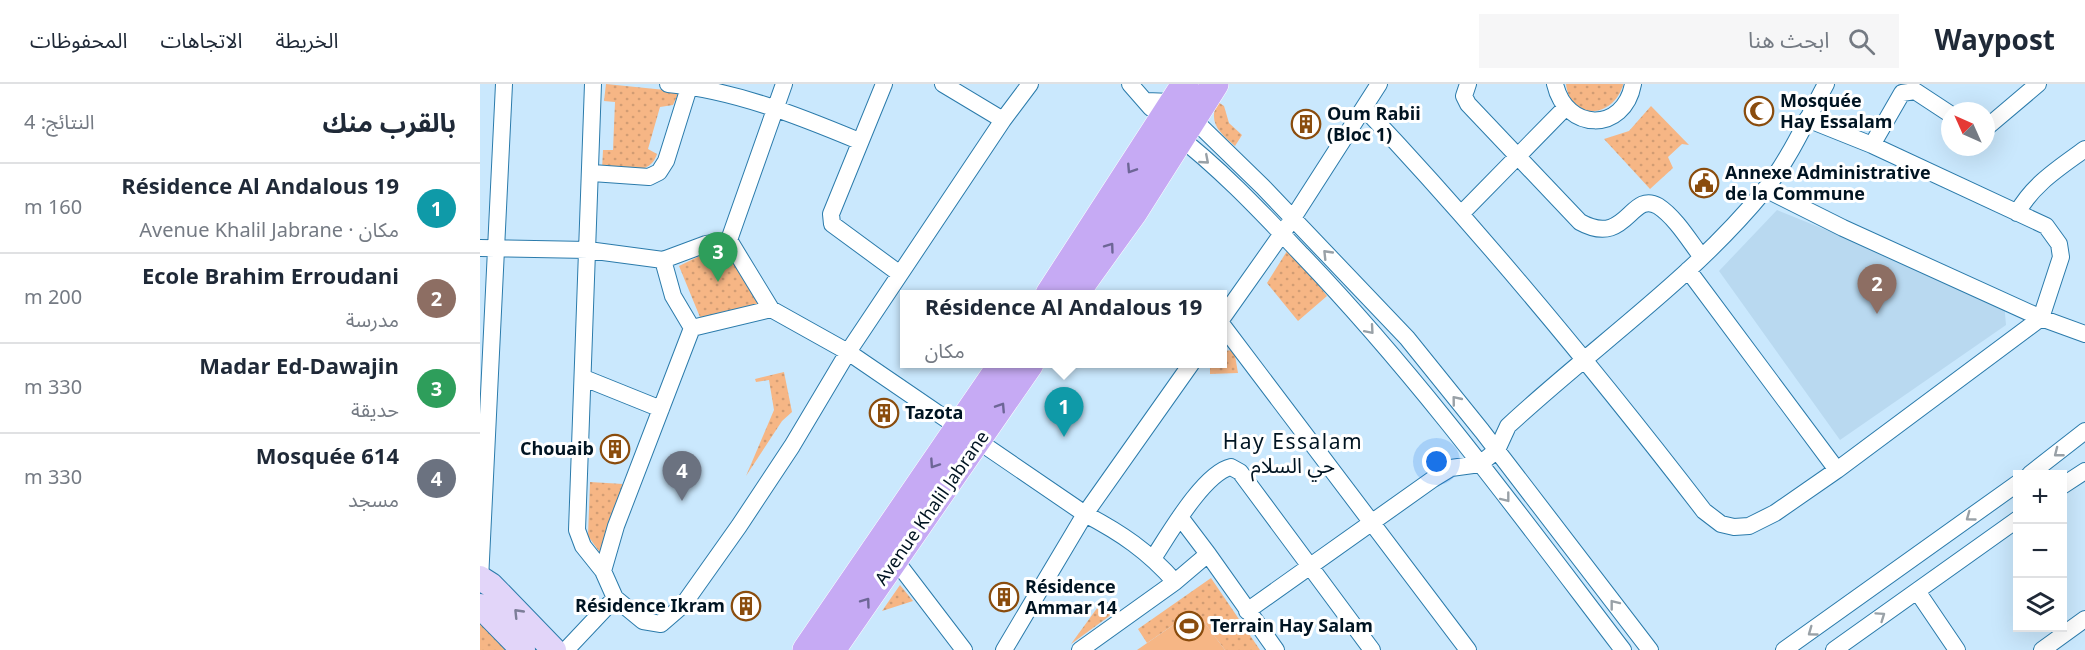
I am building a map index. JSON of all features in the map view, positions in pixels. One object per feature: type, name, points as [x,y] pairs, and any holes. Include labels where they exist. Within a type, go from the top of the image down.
[{"type":"main road","points":[[1052,290],[1173,111],[1215,84]]},
{"type":"main road","points":[[1078,290],[1134,212],[1173,111]]},
{"type":"main road","name":"Avenue Khalil Jabrane","points":[[832,650],[896,561],[969,433],[1000,368]]},
{"type":"main road","name":"Avenue Khalil Jabrane","points":[[806,650],[969,433],[1026,368]]},
{"type":"street","points":[[504,84],[487,248],[480,578],[491,585],[554,650]]},
{"type":"street","points":[[593,84],[592,173],[577,530],[583,546],[603,571],[615,598],[643,621],[652,624],[662,624],[683,605],[792,446],[848,352],[1003,120],[1030,84]]},
{"type":"street","points":[[668,84],[689,85],[775,109],[859,141]]},
{"type":"street","points":[[729,240],[784,84]]},
{"type":"street","points":[[884,84],[831,214],[832,224],[900,274]]},
{"type":"street","points":[[943,84],[1003,120]]},
{"type":"street","points":[[1130,84],[1173,111],[1293,219],[1407,338],[1482,430],[1650,650]]},
{"type":"street","points":[[1227,311],[1293,219],[1379,84]]},
{"type":"street","points":[[1468,84],[1464,96],[1468,104],[1580,222],[1592,229],[1602,231],[1615,227],[1641,204],[1649,203],[1659,207],[1671,219],[1701,256]]},
{"type":"street","points":[[1555,84],[1558,96],[1565,108],[1575,116],[1587,120],[1613,116],[1623,108],[1630,97],[1633,84]]},
{"type":"street","points":[[1247,610],[1451,468],[1480,464],[1497,450],[1508,426],[1648,308],[1688,270],[1765,189],[1826,84]]},
{"type":"street","points":[[1995,120],[2038,84]]},
{"type":"street","points":[[592,173],[649,177],[659,172],[666,161],[689,85]]},
{"type":"street","points":[[1872,145],[1902,93],[1915,91],[1941,108]]},
{"type":"street","points":[[1364,108],[1461,214],[1586,360],[1704,512],[1721,524],[1749,526],[1775,513],[1837,470],[2041,318],[2061,257],[2059,244],[2046,226],[1872,145],[1807,119]]},
{"type":"street","points":[[1461,214],[1565,108]]},
{"type":"street","points":[[1173,111],[1233,184],[1392,355],[1480,464],[1623,650]]},
{"type":"street","points":[[2017,213],[2030,193],[2042,181],[2085,148]]},
{"type":"street","points":[[1765,189],[1843,228],[2041,318],[2085,334]]},
{"type":"street","points":[[487,248],[588,250],[663,260],[706,244],[729,240]]},
{"type":"street","points":[[729,240],[771,309],[848,352],[1085,514],[1116,531],[1154,557],[1175,582]]},
{"type":"street","points":[[663,260],[673,296],[692,328]]},
{"type":"street","points":[[1688,270],[1837,470]]},
{"type":"street","points":[[692,328],[771,309]]},
{"type":"street","points":[[603,571],[615,526],[692,328]]},
{"type":"street","points":[[1227,331],[1468,650]]},
{"type":"street","points":[[1004,650],[1085,514],[1187,368]]},
{"type":"street","points":[[584,378],[661,409]]},
{"type":"street","points":[[1451,468],[1464,444],[1482,430],[1508,426]]},
{"type":"street","points":[[2035,470],[2085,431]]},
{"type":"street","points":[[1154,557],[1180,517],[1216,473],[1231,467],[1240,472],[1372,650]]},
{"type":"street","points":[[2067,483],[2085,471]]},
{"type":"street","points":[[1784,650],[2013,487]]},
{"type":"street","points":[[1180,517],[1276,650]]},
{"type":"street","points":[[1833,650],[2013,523]]},
{"type":"street","points":[[1080,650],[1175,582],[1208,554]]},
{"type":"street","points":[[896,561],[964,650]]},
{"type":"street","points":[[1917,591],[1957,650]]},
{"type":"street","points":[[566,650],[615,598]]},
{"type":"street","points":[[480,606],[523,650]]},
{"type":"street","points":[[2042,650],[2085,619]]},
{"type":"shaded area","points":[[606,84],[675,91],[678,94],[673,105],[660,107],[648,149],[657,154],[648,166],[642,169],[602,170],[603,150],[613,150],[615,102],[604,101]]},
{"type":"shaded area","points":[[1566,84],[1623,85],[1618,96],[1610,104],[1592,111],[1583,110],[1575,105],[1569,96]]},
{"type":"shaded area","points":[[1218,102],[1224,106],[1229,123],[1242,135],[1235,146],[1217,127],[1214,115]]},
{"type":"shaded area","points":[[1651,106],[1689,145],[1682,144],[1668,157],[1673,168],[1650,189],[1604,139],[1629,131]]},
{"type":"shaded area","points":[[1777,210],[2004,302],[2006,325],[1840,440],[1719,271]]},
{"type":"shaded area","points":[[726,243],[762,307],[702,322],[679,266]]},
{"type":"shaded area","points":[[1287,251],[1307,270],[1327,296],[1298,321],[1267,283]]},
{"type":"shaded area","points":[[1234,350],[1238,373],[1210,374],[1210,368],[1227,368],[1227,351]]},
{"type":"shaded area","points":[[784,372],[792,412],[782,421],[746,476],[774,410],[769,380],[756,382],[755,379]]},
{"type":"shaded area","points":[[590,482],[623,484],[601,554],[588,536]]},
{"type":"shaded area","points":[[1211,578],[1260,650],[1225,650],[1195,610],[1147,643],[1138,629]]},
{"type":"shaded area","points":[[900,585],[913,601],[882,611]]},
{"type":"shaded area","points":[[1103,600],[1119,609],[1071,644]]},
{"type":"shaded area","name":"Terrain Hay Salam","points":[[1195,610],[1225,650],[1137,650]]},
{"type":"shaded area","points":[[480,615],[514,650],[480,650]]},
{"type":"place","name":"Mosquée Hay Essalam","points":[[1759,111]]},
{"type":"place","name":"Oum Rabii (Bloc 1)","points":[[1306,124]]},
{"type":"place","name":"Annexe Administrative de la Commune","points":[[1704,183]]},
{"type":"place","name":"Madar Ed-Dawajin","points":[[718,282]]},
{"type":"place","name":"Ecole Brahim Erroudani","points":[[1877,314]]},
{"type":"place","name":"Tazota","points":[[884,413]]},
{"type":"place","name":"Résidence Al Andalous 19","points":[[1064,437]]},
{"type":"place","name":"Chouaib","points":[[615,449]]},
{"type":"place","name":"Mosquée 614","points":[[682,501]]},
{"type":"place","name":"Résidence Ammar 14","points":[[1004,597]]},
{"type":"place","name":"Résidence Ikram","points":[[746,606]]},
{"type":"place","name":"Terrain Hay Salam","points":[[1189,626]]},
{"type":"district","name":"Hay Essalam حي السلام","points":[[1293,454]]}]
